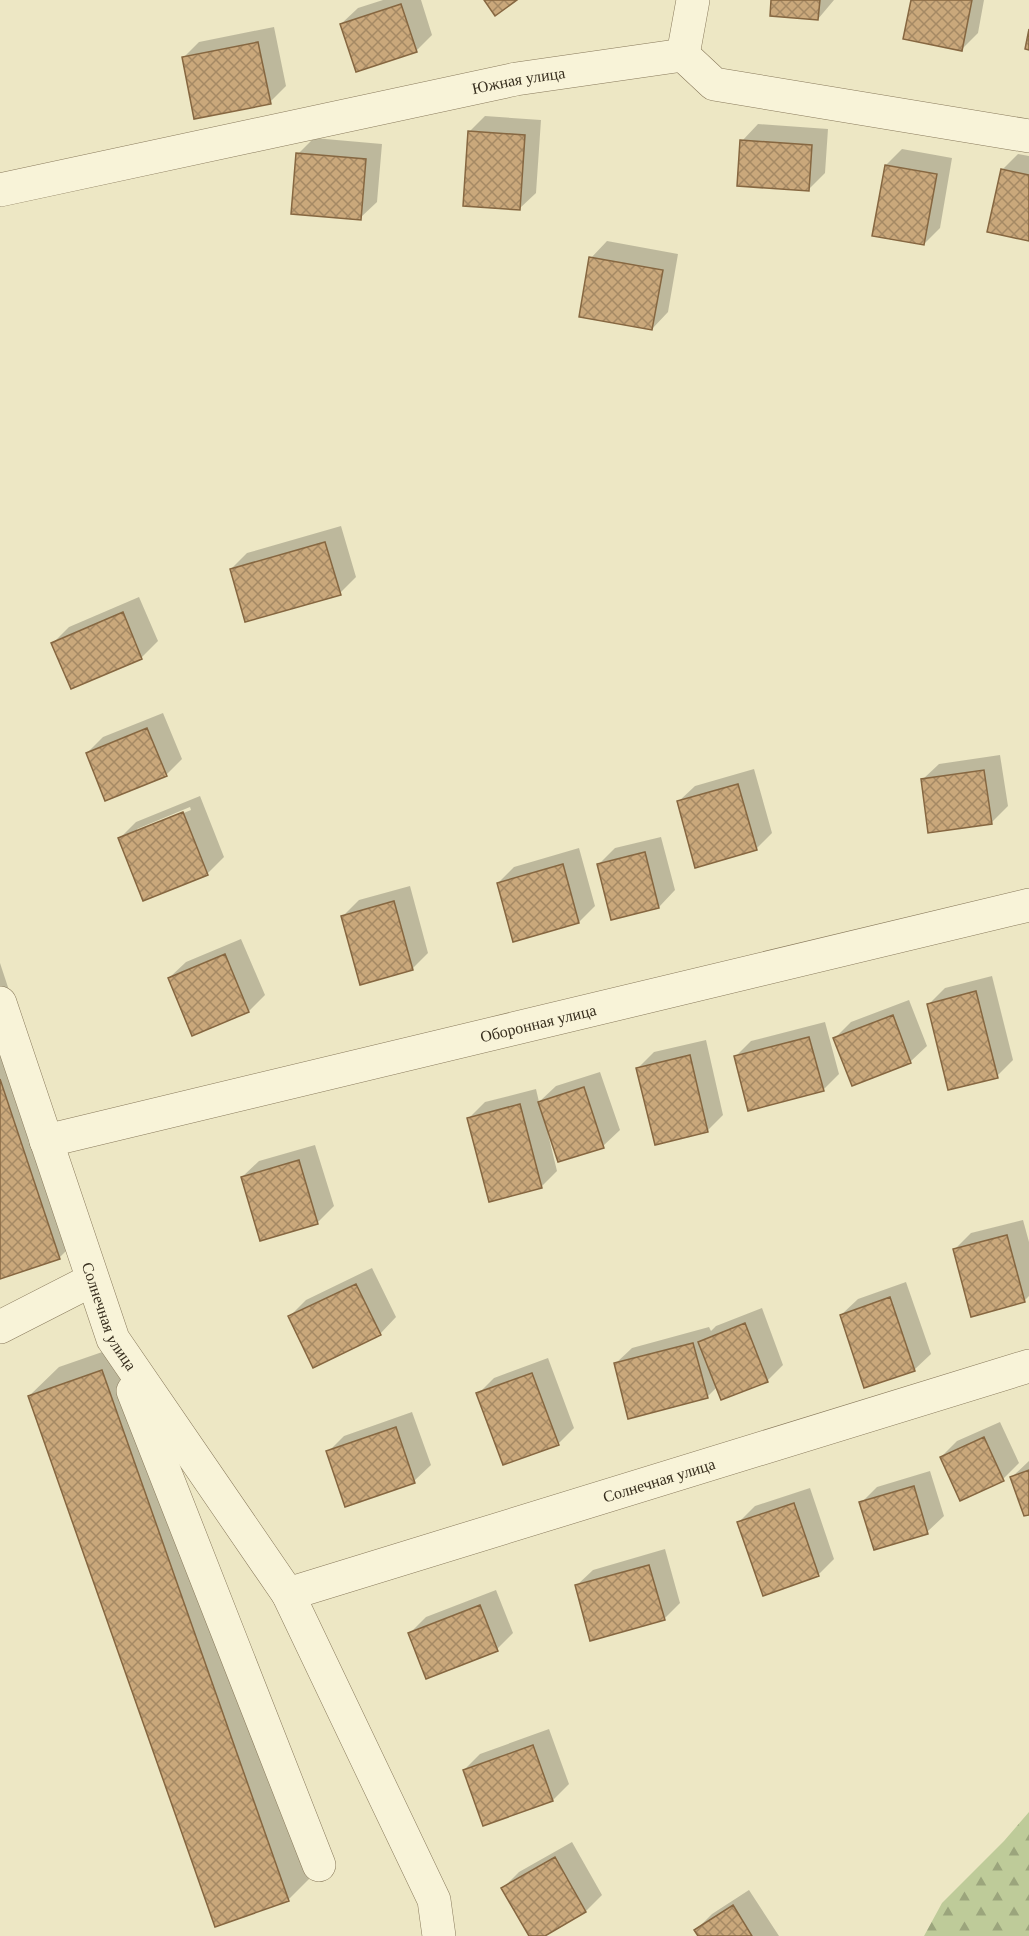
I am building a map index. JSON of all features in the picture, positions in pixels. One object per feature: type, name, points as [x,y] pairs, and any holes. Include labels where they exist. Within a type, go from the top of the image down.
[{"type":"street","points":[[693,0],[683,55],[714,84],[1029,136]]},
{"type":"street","name":"Южная улица","points":[[0,190],[516,79],[683,55]]},
{"type":"street","name":"Оборонная улица","points":[[46,1141],[1029,905]]},
{"type":"street","name":"Солнечная улица","points":[[0,1003],[113,1339],[288,1594],[434,1900],[439,1936]]},
{"type":"street","points":[[0,1327],[92,1280]]},
{"type":"street","points":[[113,1339],[319,1865]]},
{"type":"street","name":"Солнечная улица","points":[[288,1594],[1029,1366]]},
{"type":"green space","points":[[1029,1812],[1029,1936],[924,1936],[942,1903],[1004,1841]]},
{"type":"building","points":[[484,0],[517,0],[495,16]]},
{"type":"building","points":[[771,0],[820,0],[818,20],[770,16]]},
{"type":"building","points":[[911,0],[972,0],[962,51],[903,39]]},
{"type":"building","points":[[401,4],[417,52],[356,72],[340,24]]},
{"type":"building","points":[[1029,29],[1029,50],[1025,49]]},
{"type":"building","points":[[258,42],[271,104],[194,119],[182,57]]},
{"type":"building","points":[[468,131],[525,135],[520,210],[463,206]]},
{"type":"building","points":[[740,140],[812,145],[809,191],[737,186]]},
{"type":"building","points":[[296,153],[366,159],[361,220],[291,214]]},
{"type":"building","points":[[885,165],[937,174],[924,245],[872,236]]},
{"type":"building","points":[[1001,169],[1029,175],[1029,241],[987,232]]},
{"type":"building","points":[[589,257],[663,270],[652,330],[579,317]]},
{"type":"building","points":[[325,542],[341,595],[245,622],[230,569]]},
{"type":"building","points":[[123,612],[142,659],[71,689],[51,643]]},
{"type":"building","points":[[147,728],[167,776],[105,801],[86,753]]},
{"type":"building","points":[[984,770],[992,824],[928,833],[921,779]]},
{"type":"building","points":[[738,784],[757,850],[695,868],[677,801]]},
{"type":"building","points":[[183,812],[208,875],[143,901],[118,838]]},
{"type":"building","points":[[645,852],[659,908],[611,920],[597,864]]},
{"type":"building","points":[[563,864],[579,923],[513,942],[497,883]]},
{"type":"building","points":[[394,901],[413,970],[360,985],[341,916]]},
{"type":"building","points":[[225,954],[249,1012],[192,1036],[168,978]]},
{"type":"building","points":[[976,991],[998,1078],[948,1090],[927,1004]]},
{"type":"building","points":[[893,1015],[911,1063],[852,1086],[833,1038]]},
{"type":"building","points":[[809,1037],[824,1091],[748,1111],[734,1056]]},
{"type":"building","points":[[690,1055],[708,1132],[655,1145],[636,1068]]},
{"type":"building","points":[[0,1079],[60,1259],[0,1279]]},
{"type":"building","points":[[584,1087],[604,1148],[558,1162],[538,1102]]},
{"type":"building","points":[[520,1104],[542,1188],[489,1202],[467,1118]]},
{"type":"building","points":[[299,1160],[318,1224],[260,1241],[241,1177]]},
{"type":"building","points":[[1007,1235],[1025,1302],[971,1317],[953,1249]]},
{"type":"building","points":[[356,1284],[381,1335],[313,1368],[288,1316]]},
{"type":"building","points":[[890,1297],[915,1371],[864,1388],[840,1315]]},
{"type":"building","points":[[745,1323],[768,1382],[721,1400],[698,1342]]},
{"type":"building","points":[[693,1343],[708,1398],[628,1419],[614,1363]]},
{"type":"building","points":[[102,1370],[289,1901],[215,1927],[28,1396]]},
{"type":"building","points":[[532,1373],[559,1445],[503,1465],[476,1393]]},
{"type":"building","points":[[396,1427],[415,1483],[345,1507],[326,1451]]},
{"type":"building","points":[[984,1437],[1004,1481],[960,1501],[940,1457]]},
{"type":"building","points":[[1029,1470],[1029,1515],[1024,1516],[1010,1477]]},
{"type":"building","points":[[914,1486],[928,1534],[874,1550],[859,1502]]},
{"type":"building","points":[[794,1503],[819,1576],[763,1596],[737,1522]]},
{"type":"building","points":[[649,1565],[665,1620],[590,1641],[575,1585]]},
{"type":"building","points":[[480,1605],[498,1651],[426,1679],[408,1633]]},
{"type":"building","points":[[533,1745],[553,1801],[483,1826],[463,1770]]},
{"type":"building","points":[[555,1857],[586,1912],[545,1936],[529,1936],[501,1888]]},
{"type":"building","points":[[733,1905],[752,1936],[698,1936],[694,1930]]}]
